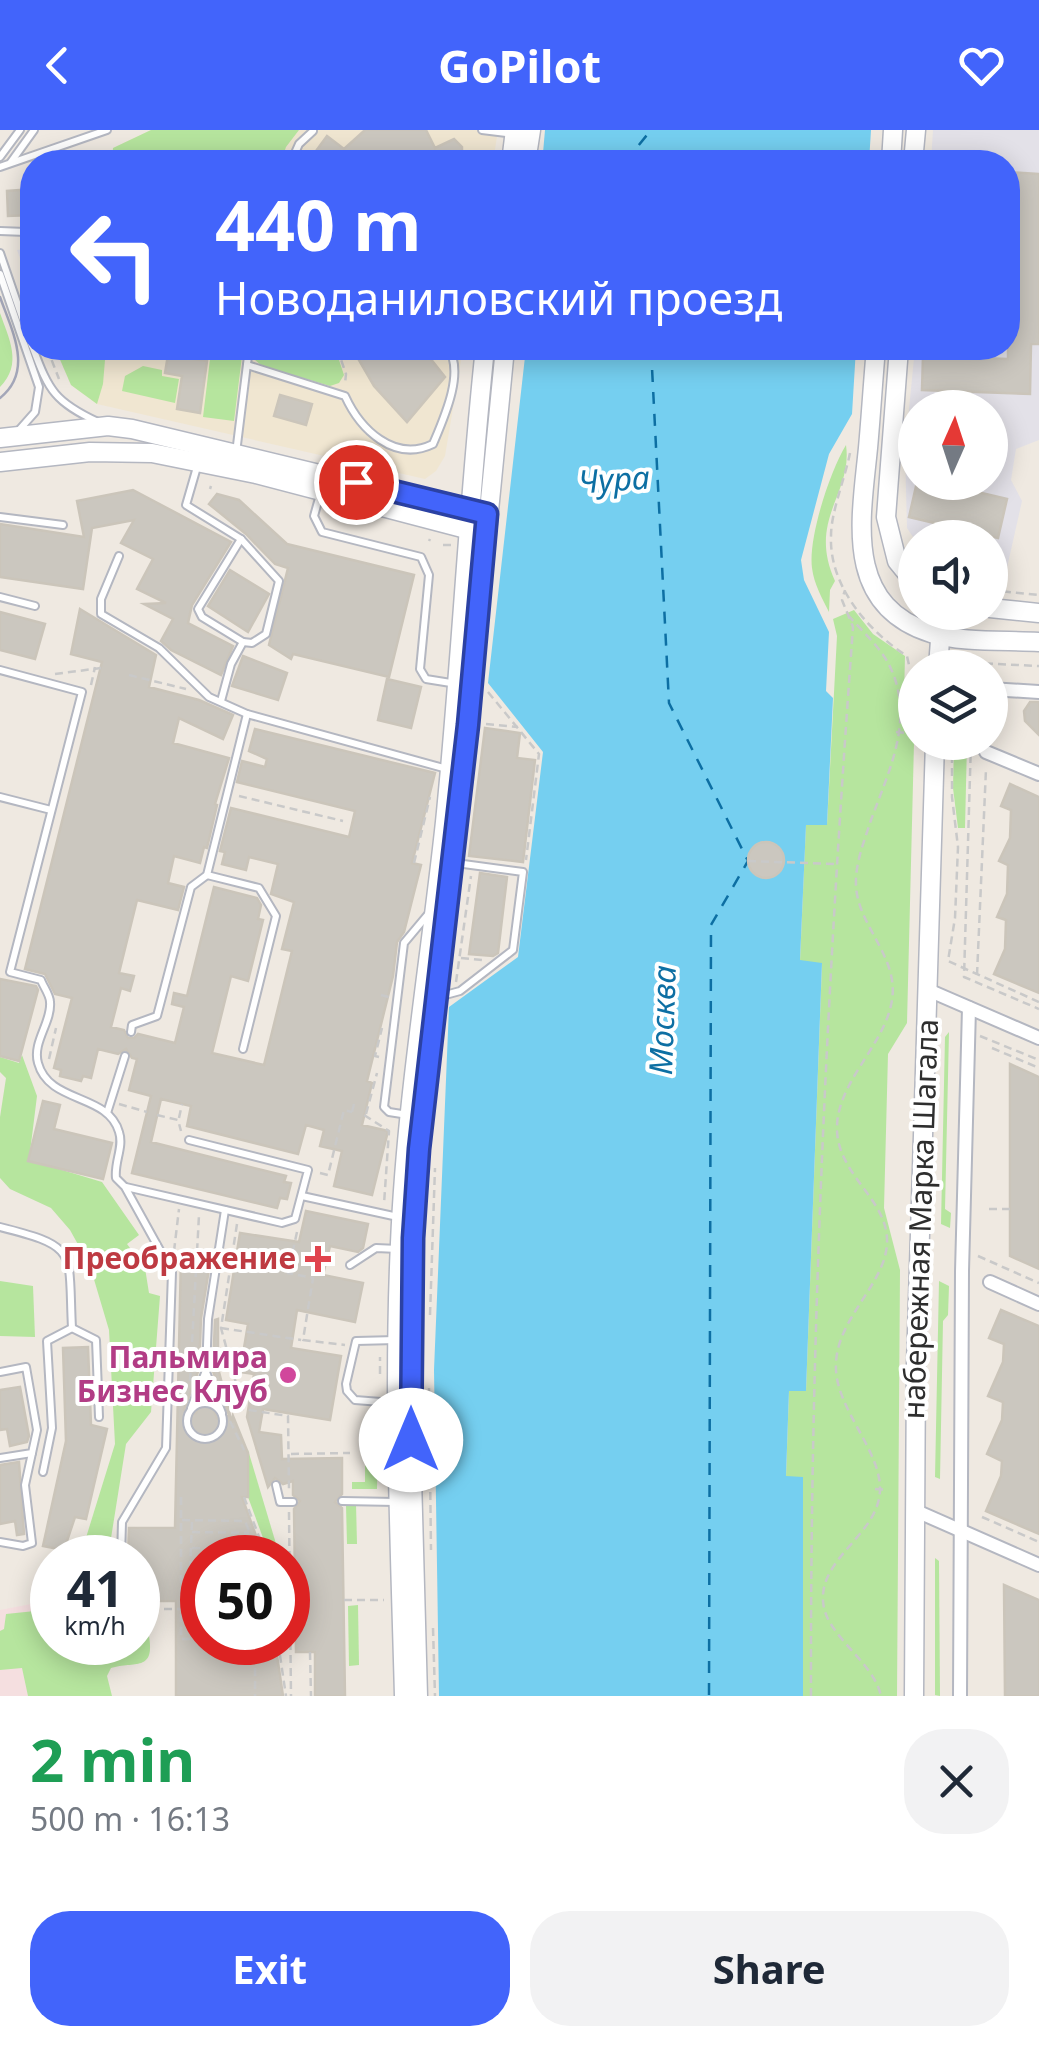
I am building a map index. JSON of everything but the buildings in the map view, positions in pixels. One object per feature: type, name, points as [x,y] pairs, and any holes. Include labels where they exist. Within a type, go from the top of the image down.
[{"type":"main road","points":[[416,1116],[451,994],[452,862],[485,360]]},
{"type":"main road","points":[[404,1696],[408,1218],[444,769],[503,360]]},
{"type":"main road","points":[[875,360],[859,532],[865,569],[886,604],[915,627],[939,636],[1039,642]]},
{"type":"main road","points":[[898,360],[886,517],[898,562]]},
{"type":"main road","points":[[6,437],[108,426],[477,522]]},
{"type":"main road","points":[[0,462],[128,451],[198,461],[234,460],[320,491],[477,522]]},
{"type":"main road","points":[[1008,610],[1039,613]]},
{"type":"main road","points":[[939,650],[940,630]]},
{"type":"main road","name":"набережная Марка Шагала","points":[[914,1696],[914,1510],[934,760]]},
{"type":"main road","points":[[404,1402],[397,1340],[400,1249],[408,1218]]},
{"type":"main road","points":[[406,1501],[418,1696]]},
{"type":"street","points":[[1008,691],[1039,692]]},
{"type":"street","points":[[1005,760],[1039,774]]},
{"type":"street","points":[[928,990],[1039,1038]]},
{"type":"street","name":"набережная Марка Шагала","points":[[960,1696],[968,1008]]},
{"type":"street","points":[[990,1282],[1039,1304]]},
{"type":"street","points":[[914,1510],[1039,1564]]},
{"type":"lane","points":[[0,157],[20,130]]},
{"type":"lane","points":[[49,150],[107,130]]},
{"type":"lane","points":[[482,130],[520,131]]},
{"type":"lane","points":[[296,150],[313,131]]},
{"type":"lane","points":[[11,163],[20,150]]},
{"type":"lane","points":[[0,166],[20,160]]},
{"type":"lane","points":[[0,253],[20,310]]},
{"type":"lane","points":[[0,274],[20,334]]},
{"type":"lane","points":[[6,437],[36,412],[40,395],[28,360]]},
{"type":"lane","points":[[38,360],[54,396],[108,426]]},
{"type":"lane","points":[[234,460],[247,360]]},
{"type":"lane","points":[[246,364],[345,396],[362,427],[377,440],[422,449],[433,444],[455,369],[452,360]]},
{"type":"lane","points":[[198,461],[186,505],[241,538],[279,580],[266,634],[252,643],[243,642],[202,617],[198,609],[241,538]]},
{"type":"lane","points":[[320,491],[314,516],[322,532],[421,557],[429,575],[420,669],[426,679],[458,684]]},
{"type":"lane","points":[[0,517],[64,526]]},
{"type":"lane","points":[[120,556],[102,599],[101,614],[159,648],[203,694],[247,714],[444,769]]},
{"type":"lane","points":[[0,597],[36,606]]},
{"type":"lane","points":[[221,701],[231,664],[243,642]]},
{"type":"lane","points":[[0,670],[82,692],[10,972],[41,980],[50,1001],[37,1052],[44,1075],[58,1091],[106,1113],[121,1135],[116,1178],[172,1272],[166,1448],[122,1522],[122,1535]]},
{"type":"lane","points":[[131,1032],[132,1025],[157,1016],[192,887],[207,875],[247,714]]},
{"type":"lane","points":[[0,797],[52,810]]},
{"type":"lane","points":[[451,994],[513,950],[523,872],[452,862]]},
{"type":"lane","points":[[207,875],[259,888],[276,916],[243,1049]]},
{"type":"lane","points":[[416,1116],[384,1107],[404,943],[434,907]]},
{"type":"lane","points":[[106,1113],[125,1056]]},
{"type":"lane","points":[[124,1187],[288,1223],[297,1216],[308,1170],[189,1140]]},
{"type":"lane","points":[[302,1196],[408,1218]]},
{"type":"lane","points":[[206,1372],[224,1421],[217,1436],[201,1439],[188,1429],[188,1413],[206,1372],[208,1319],[225,1210]]},
{"type":"lane","points":[[0,1227],[44,1238],[62,1251],[68,1262],[72,1328]]},
{"type":"lane","points":[[350,1265],[376,1248],[400,1249]]},
{"type":"lane","points":[[72,1328],[96,1340],[99,1417]]},
{"type":"lane","points":[[43,1472],[52,1428],[48,1341],[72,1328]]},
{"type":"lane","points":[[397,1340],[363,1338],[353,1346],[347,1391],[363,1402],[404,1402]]},
{"type":"lane","points":[[0,1372],[26,1367],[37,1430],[25,1485],[32,1543],[24,1546],[0,1542]]},
{"type":"lane","points":[[188,1413],[201,1403],[209,1403],[222,1413]]},
{"type":"lane","points":[[0,1458],[32,1453]]},
{"type":"lane","points":[[276,1486],[280,1502],[291,1502]]},
{"type":"lane","points":[[342,1501],[406,1501]]},
{"type":"path","points":[[52,360],[64,390]]},
{"type":"path","points":[[341,360],[346,374],[345,396]]},
{"type":"path","points":[[812,1696],[816,1264],[836,864],[853,627],[842,600],[845,590]]},
{"type":"path","points":[[1008,591],[1039,594]]},
{"type":"path","points":[[848,614],[884,657],[898,694]]},
{"type":"path","points":[[1008,665],[1039,666]]},
{"type":"path","points":[[55,674],[100,668]]},
{"type":"path","points":[[129,675],[203,694]]},
{"type":"path","points":[[482,686],[539,754],[526,862]]},
{"type":"path","points":[[480,723],[519,727]]},
{"type":"path","points":[[881,1696],[874,1675],[828,1621],[822,1598],[830,1572],[874,1513],[877,1490],[876,1471],[838,1386],[836,1359],[845,1328],[883,1260],[888,1238],[878,1212],[848,1169],[837,1132],[844,1098],[892,1004],[891,974],[856,883],[861,848],[898,732]]},
{"type":"path","points":[[952,760],[958,846],[955,918],[947,958],[950,964],[1039,1002]]},
{"type":"path","points":[[970,760],[964,976],[1039,1008]]},
{"type":"path","points":[[977,975],[986,760]]},
{"type":"path","points":[[414,863],[444,769]]},
{"type":"path","points":[[228,793],[343,821]]},
{"type":"path","points":[[748,861],[836,864]]},
{"type":"path","points":[[451,994],[473,865]]},
{"type":"path","points":[[458,914],[474,916]]},
{"type":"path","points":[[460,958],[499,961]]},
{"type":"path","points":[[381,994],[390,997]]},
{"type":"path","points":[[47,1064],[59,1017]]},
{"type":"path","points":[[364,1115],[380,1058],[374,1056],[382,1026]]},
{"type":"path","points":[[980,1036],[1039,1060]]},
{"type":"path","points":[[992,1048],[1039,1068]]},
{"type":"path","points":[[111,1102],[147,1112]]},
{"type":"path","points":[[182,1104],[178,1120],[189,1140]]},
{"type":"path","points":[[308,1170],[328,1175],[344,1110],[354,1112],[354,1104]]},
{"type":"path","points":[[158,1115],[178,1120]]},
{"type":"path","points":[[430,1328],[435,1166]]},
{"type":"path","points":[[172,1272],[180,1208]]},
{"type":"path","points":[[989,1208],[1010,1208]]},
{"type":"path","points":[[238,1213],[221,1328],[243,1408],[288,1416],[289,1696]]},
{"type":"path","points":[[188,1413],[199,1220]]},
{"type":"path","points":[[296,1235],[288,1273],[313,1278],[303,1340]]},
{"type":"path","points":[[976,1266],[976,1256],[1039,1283]]},
{"type":"path","points":[[221,1328],[353,1346]]},
{"type":"path","points":[[429,1387],[431,1566]]},
{"type":"path","points":[[288,1454],[350,1454]]},
{"type":"path","points":[[877,1490],[888,1490]]},
{"type":"path","points":[[180,1497],[180,1535]]},
{"type":"path","points":[[244,1498],[258,1535]]},
{"type":"path","points":[[982,1517],[1039,1542]]},
{"type":"path","points":[[180,1520],[192,1520],[245,1520],[250,1533],[191,1532],[192,1520]]},
{"type":"path","points":[[344,1600],[386,1600]]},
{"type":"path","points":[[433,1624],[436,1696]]},
{"type":"path","points":[[310,1652],[311,1696]]},
{"type":"path","points":[[255,1665],[255,1696]]},
{"type":"path","points":[[283,1665],[289,1696]]},
{"type":"shaded area","points":[[151,130],[498,130],[495,150],[113,148]]},
{"type":"shaded area","points":[[933,130],[1039,130],[1039,440],[1016,449],[1011,480],[1022,501],[1008,563],[1008,520],[907,520],[906,500],[1008,500],[1008,390],[911,390],[914,360],[1020,360],[1020,150],[932,150]]},
{"type":"shaded area","points":[[60,360],[461,360],[445,456],[436,471],[425,479],[97,404],[71,385]]},
{"type":"shaded area","points":[[30,1604],[30,1665],[69,1665],[92,1696],[0,1696],[0,1610]]},
{"type":"green space","points":[[151,130],[299,130],[285,150],[113,148]]},
{"type":"green space","points":[[0,313],[12,360],[0,387]]},
{"type":"green space","points":[[60,360],[105,360],[97,404],[71,385]]},
{"type":"green space","points":[[210,360],[242,360],[234,421],[203,417]]},
{"type":"green space","points":[[255,360],[339,360],[344,375],[339,383],[330,386],[262,366]]},
{"type":"green space","points":[[143,366],[179,379],[175,403],[122,391],[125,376]]},
{"type":"green space","points":[[846,445],[843,478],[826,540],[835,581],[830,590],[829,612],[812,568],[813,540],[821,505]]},
{"type":"green space","points":[[854,610],[873,634],[898,651],[898,760],[914,760],[907,1023],[888,1054],[884,1208],[900,1270],[897,1696],[803,1696],[803,1478],[786,1477],[789,1391],[806,1391],[822,964],[800,961],[806,824],[827,825],[837,636],[833,619]]},
{"type":"green space","points":[[954,760],[967,760],[965,828],[958,828]]},
{"type":"green space","points":[[949,1032],[945,1209],[951,1213],[950,1228],[941,1224],[945,1037]]},
{"type":"green space","points":[[22,1055],[37,1096],[29,1160],[102,1182],[139,1235],[127,1244],[145,1268],[149,1293],[160,1296],[151,1412],[126,1444],[112,1535],[87,1535],[115,1444],[109,1330],[90,1266],[70,1230],[51,1208],[10,1189],[0,1178],[0,1117],[6,1078],[0,1072],[0,1057],[19,1063]]},
{"type":"green space","points":[[0,1281],[33,1286],[35,1337],[0,1336]]},
{"type":"green space","points":[[939,1281],[949,1286],[948,1315],[943,1321],[940,1479],[935,1477]]},
{"type":"green space","points":[[248,1450],[273,1535],[262,1535],[248,1497]]},
{"type":"green space","points":[[365,1452],[378,1452],[377,1489],[352,1489],[352,1482],[365,1482]]},
{"type":"green space","points":[[356,1504],[357,1544],[347,1544],[346,1505]]},
{"type":"green space","points":[[935,1558],[939,1561],[940,1696],[935,1695]]},
{"type":"green space","points":[[358,1605],[359,1665],[349,1666],[348,1606]]},
{"type":"green space","points":[[30,1612],[30,1665],[129,1665],[111,1668],[107,1676],[112,1696],[28,1696],[22,1668],[0,1670],[0,1631],[4,1629],[6,1614]]},
{"type":"water","points":[[545,130],[871,130],[870,150],[543,150]]},
{"type":"water","points":[[525,360],[855,360],[852,414],[829,454],[801,560],[804,580],[829,632],[826,691],[833,698],[827,825],[806,825],[800,960],[822,963],[806,1391],[789,1391],[786,1476],[803,1477],[803,1696],[439,1696],[434,1370],[449,1007],[518,957],[543,752],[488,683]]},
{"type":"ferry route","points":[[635,150],[651,130]]},
{"type":"ferry route","points":[[652,360],[669,703],[748,861],[711,925],[709,1696]]},
{"type":"tram line","points":[[0,297],[18,363],[16,376],[0,398]]},
{"type":"place","name":"Преображение","points":[[318,1259]]},
{"type":"place","name":"Пальмира Бизнес Клуб","points":[[288,1375]]},
{"type":"route","points":[[356,482],[487,514],[468,725],[419,1149],[413,1238],[411,1440]]},
{"type":"water label","name":"Чура","points":[[614,480]]},
{"type":"water label","name":"Москва","points":[[663,1020]]}]
